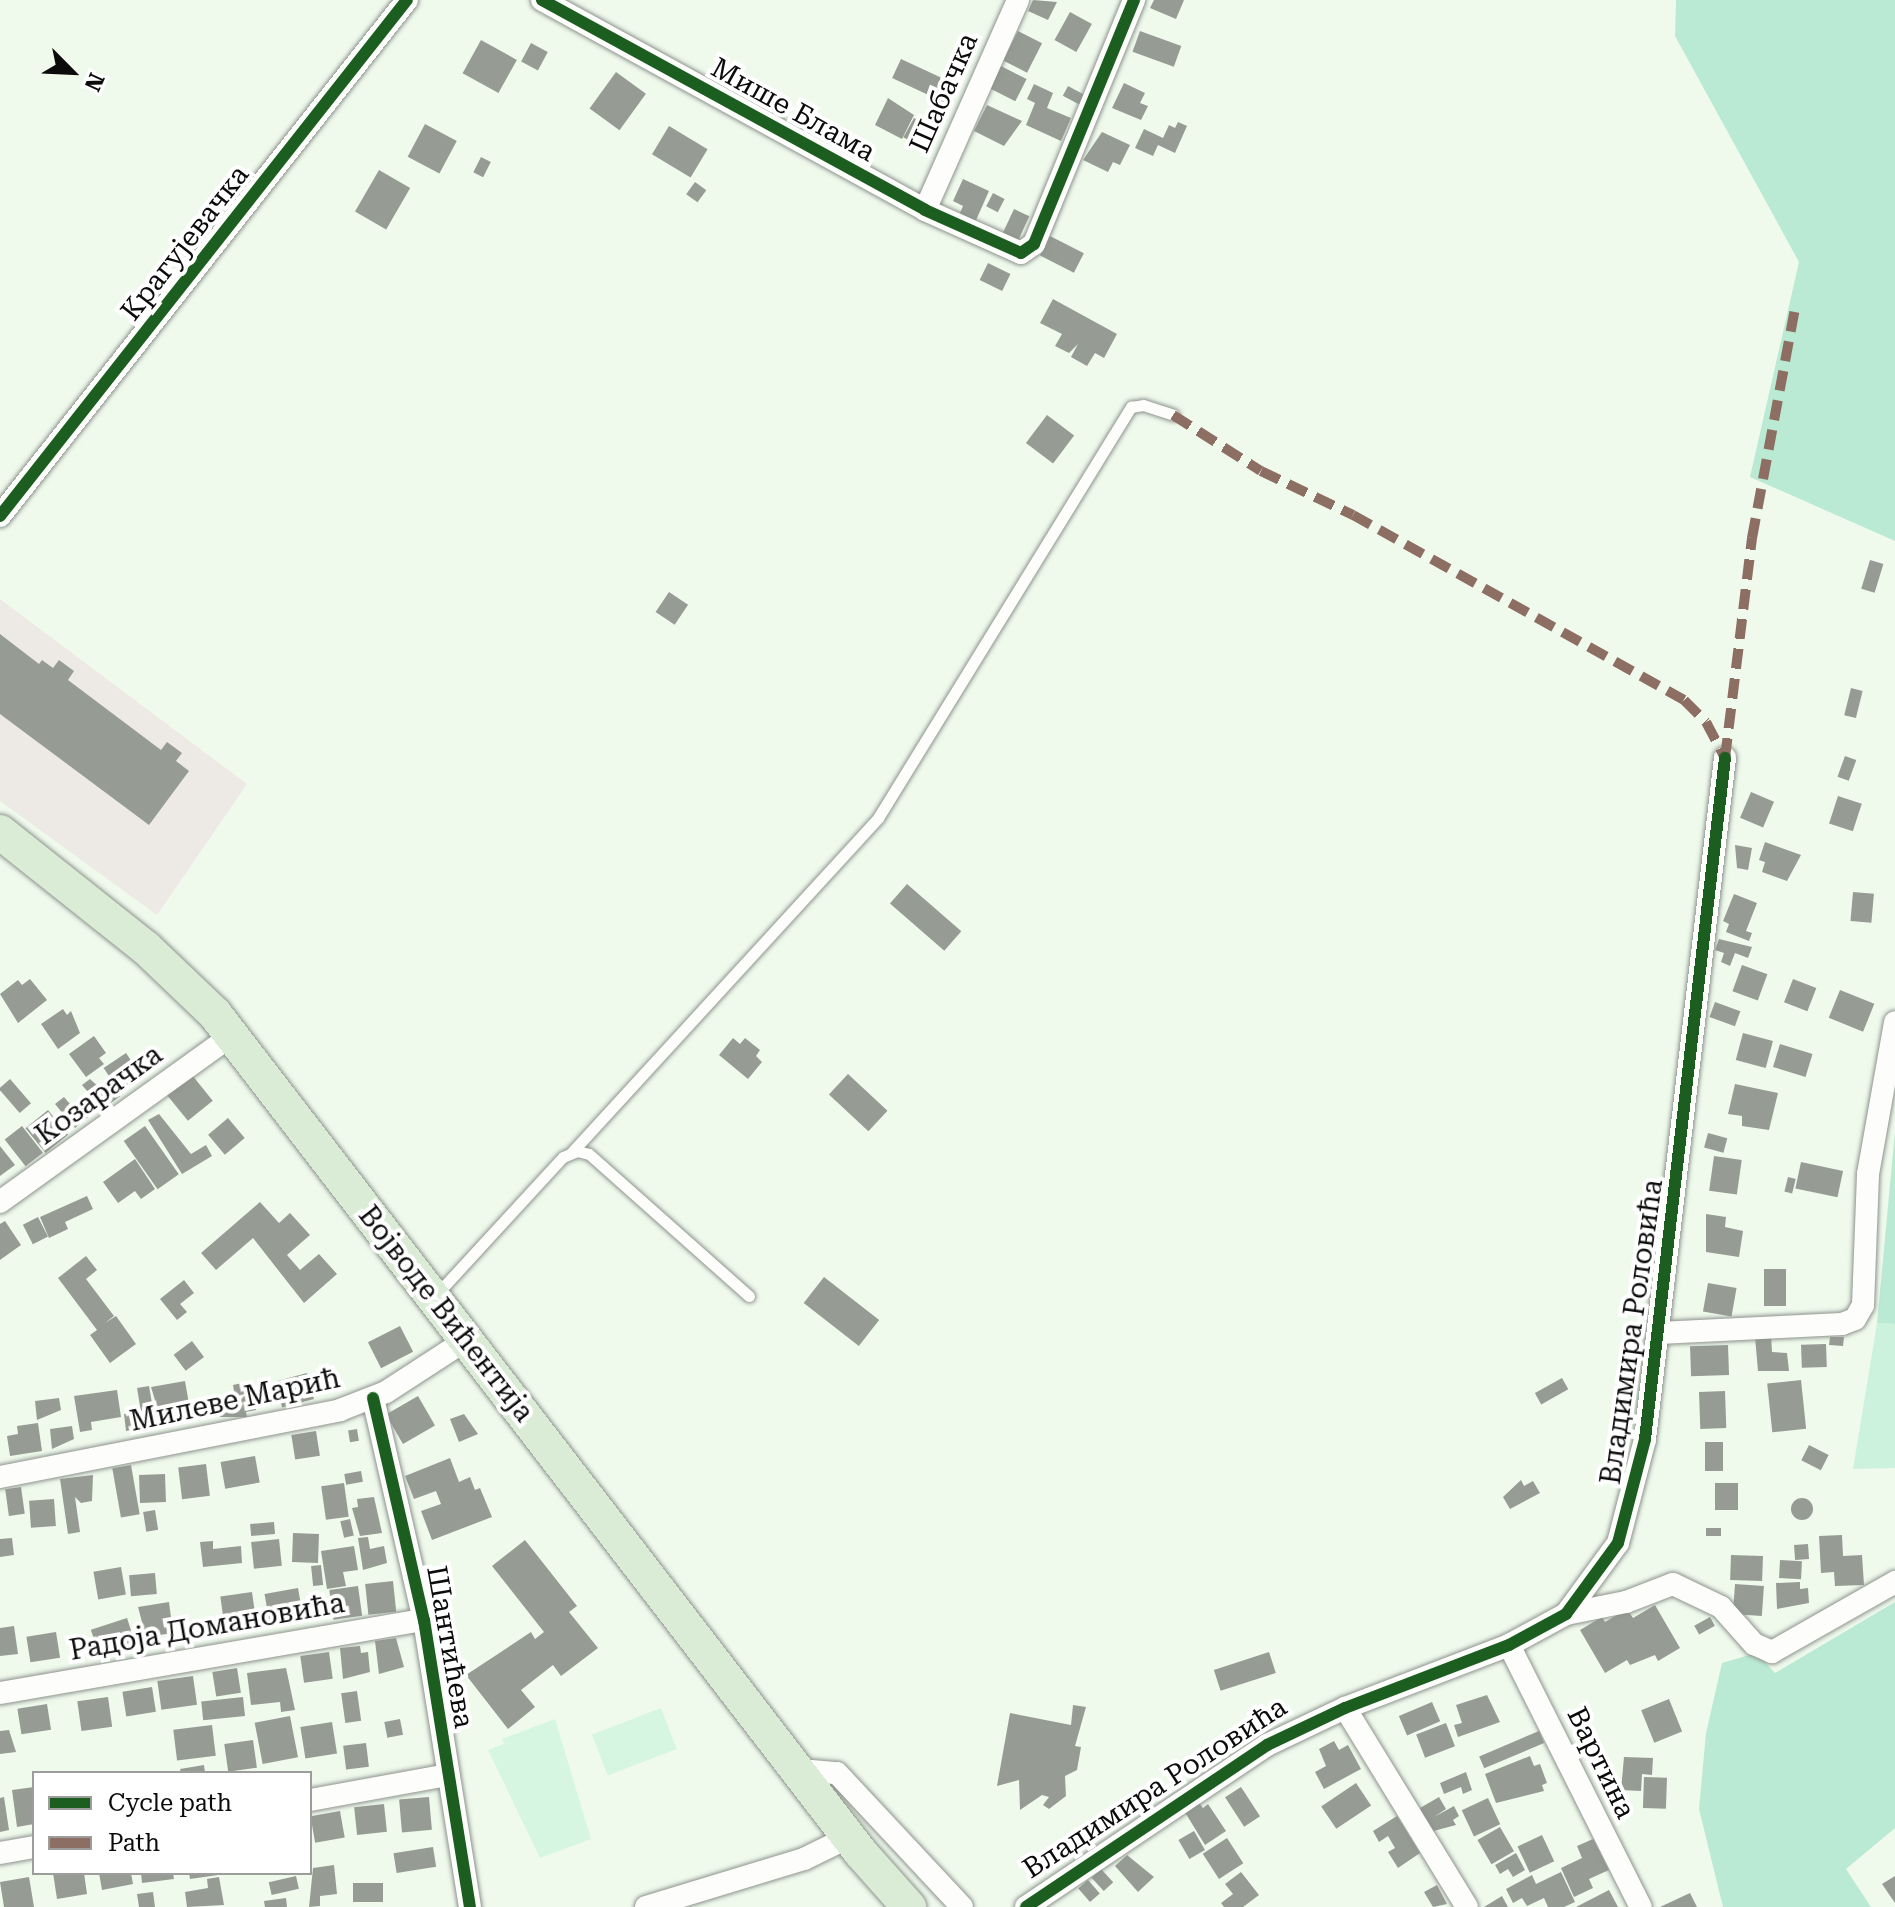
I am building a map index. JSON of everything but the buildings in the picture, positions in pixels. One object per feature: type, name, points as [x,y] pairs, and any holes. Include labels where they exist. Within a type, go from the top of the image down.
[{"type":"main road","name":"Војводе Вићентија","points":[[0,832],[167,965],[232,1035],[849,1837],[909,1907]]},
{"type":"street","name":"Крагујевачка","points":[[0,516],[407,0]]},
{"type":"street","name":"Мише Блама","points":[[542,0],[925,210],[1026,253],[1134,0]]},
{"type":"street","name":"Шабачка","points":[[925,210],[1018,0]]},
{"type":"street","name":"Владимира Роловића","points":[[1026,1907],[1267,1745],[1345,1708],[1509,1645],[1566,1614],[1618,1543],[1635,1495],[1659,1333],[1725,758]]},
{"type":"street","points":[[1659,1333],[1842,1324],[1855,1319],[1863,1305],[1868,1174],[1895,1022]]},
{"type":"street","name":"Козарачка","points":[[0,1202],[232,1035]]},
{"type":"street","name":"Милеве Марић","points":[[0,1477],[302,1420],[373,1398],[466,1340]]},
{"type":"street","name":"Шантићева","points":[[373,1398],[424,1620],[470,1907]]},
{"type":"street","points":[[1566,1614],[1626,1602],[1673,1584],[1721,1607],[1754,1644],[1772,1652],[1895,1582]]},
{"type":"street","name":"Радоја Домановића","points":[[0,1693],[424,1620]]},
{"type":"street","name":"Вартина","points":[[1509,1645],[1641,1907]]},
{"type":"street","points":[[1345,1708],[1467,1907]]},
{"type":"street","points":[[800,1770],[820,1768],[844,1778],[884,1828],[962,1907]]},
{"type":"street","points":[[312,1800],[448,1775]]},
{"type":"street","points":[[646,1907],[804,1859],[849,1837]]},
{"type":"street","points":[[0,1853],[32,1847]]},
{"type":"lane","points":[[434,1297],[572,1152],[878,818],[1131,407],[1143,405],[1173,415]]},
{"type":"lane","points":[[572,1152],[589,1154],[749,1296]]},
{"type":"shaded area","points":[[0,599],[247,784],[157,915],[0,801]]},
{"type":"green space","points":[[1676,0],[1895,0],[1895,541],[1750,477],[1799,262],[1675,36]]},
{"type":"green space","points":[[1895,1131],[1895,1324],[1877,1323]]},
{"type":"green space","points":[[1877,1323],[1895,1324],[1895,1468],[1853,1469]]},
{"type":"green space","points":[[1895,1602],[1895,1828],[1846,1869],[1871,1907],[1723,1907],[1699,1809],[1706,1733],[1722,1663],[1756,1653],[1775,1673]]},
{"type":"green space","points":[[661,1708],[677,1749],[608,1776],[592,1735]]},
{"type":"green space","points":[[555,1719],[591,1839],[540,1858],[488,1750],[504,1744],[502,1739]]},
{"type":"marked path","points":[[1725,758],[1752,538],[1796,304]]},
{"type":"marked path","points":[[1173,415],[1261,471],[1353,515],[1684,700],[1706,722],[1725,758]]},
{"type":"cycle path","points":[[0,516],[407,0]]},
{"type":"cycle path","points":[[542,0],[925,210],[1021,253],[1034,244],[1134,0]]},
{"type":"cycle path","points":[[1026,1907],[1267,1745],[1345,1708],[1509,1645],[1566,1614],[1618,1543],[1645,1439],[1725,758]]},
{"type":"cycle path","points":[[373,1398],[424,1620],[470,1907]]}]
